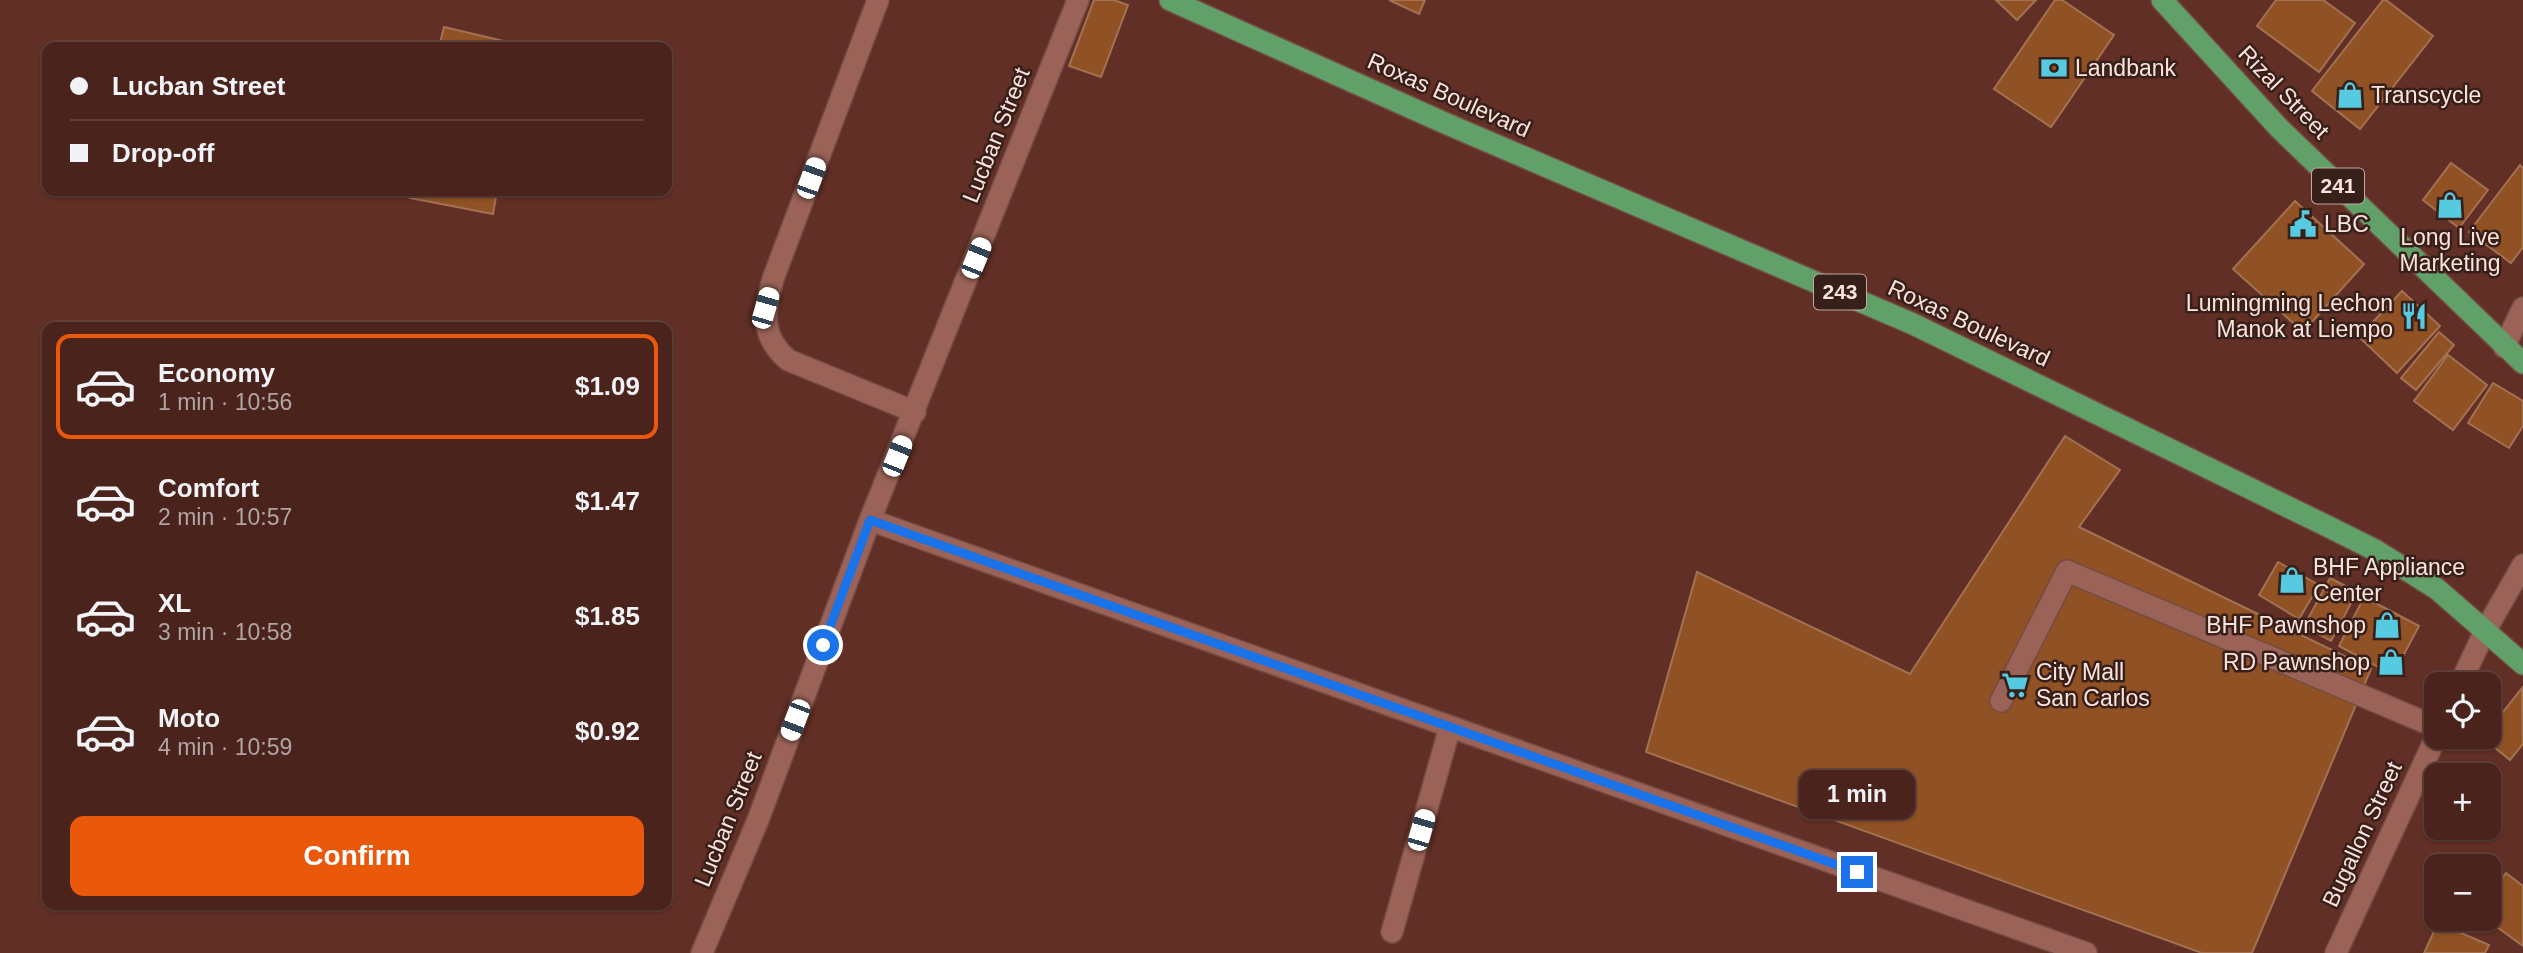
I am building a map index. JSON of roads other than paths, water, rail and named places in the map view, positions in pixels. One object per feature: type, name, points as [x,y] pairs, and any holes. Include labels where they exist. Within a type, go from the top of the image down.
[{"type":"main road","name":"Roxas Boulevard","points":[[1170,0],[1447,124],[1913,324],[2375,550],[2437,589],[2523,664]]},
{"type":"main road","name":"Rizal Street","points":[[2162,0],[2279,128],[2523,363]]},
{"type":"street","points":[[878,0],[773,279],[765,308],[772,347],[788,360],[915,412]]},
{"type":"street","name":"Lucban Street","points":[[702,953],[758,820],[870,520],[1078,0]]},
{"type":"street","points":[[2504,347],[2523,308]]},
{"type":"street","points":[[870,520],[2086,953]]},
{"type":"street","points":[[2466,672],[2485,631],[2523,565]]},
{"type":"street","points":[[2001,701],[2067,571],[2424,722]]},
{"type":"street","points":[[1392,932],[1450,727]]},
{"type":"street","name":"Bugallon Street","points":[[2336,953],[2430,749]]},
{"type":"place","name":"Landbank","points":[[2054,68]]},
{"type":"place","name":"Transcycle","points":[[2350,95]]},
{"type":"place","name":"Long Live Marketing","points":[[2450,205]]},
{"type":"place","name":"LBC","points":[[2303,224]]},
{"type":"place","name":"Lumingming Lechon Manok at Liempo","points":[[2414,316]]},
{"type":"place","name":"BHF Appliance Center","points":[[2292,580]]},
{"type":"place","name":"BHF Pawnshop","points":[[2387,625]]},
{"type":"place","name":"RD Pawnshop","points":[[2391,662]]},
{"type":"place","name":"City Mall San Carlos","points":[[2015,685]]}]
